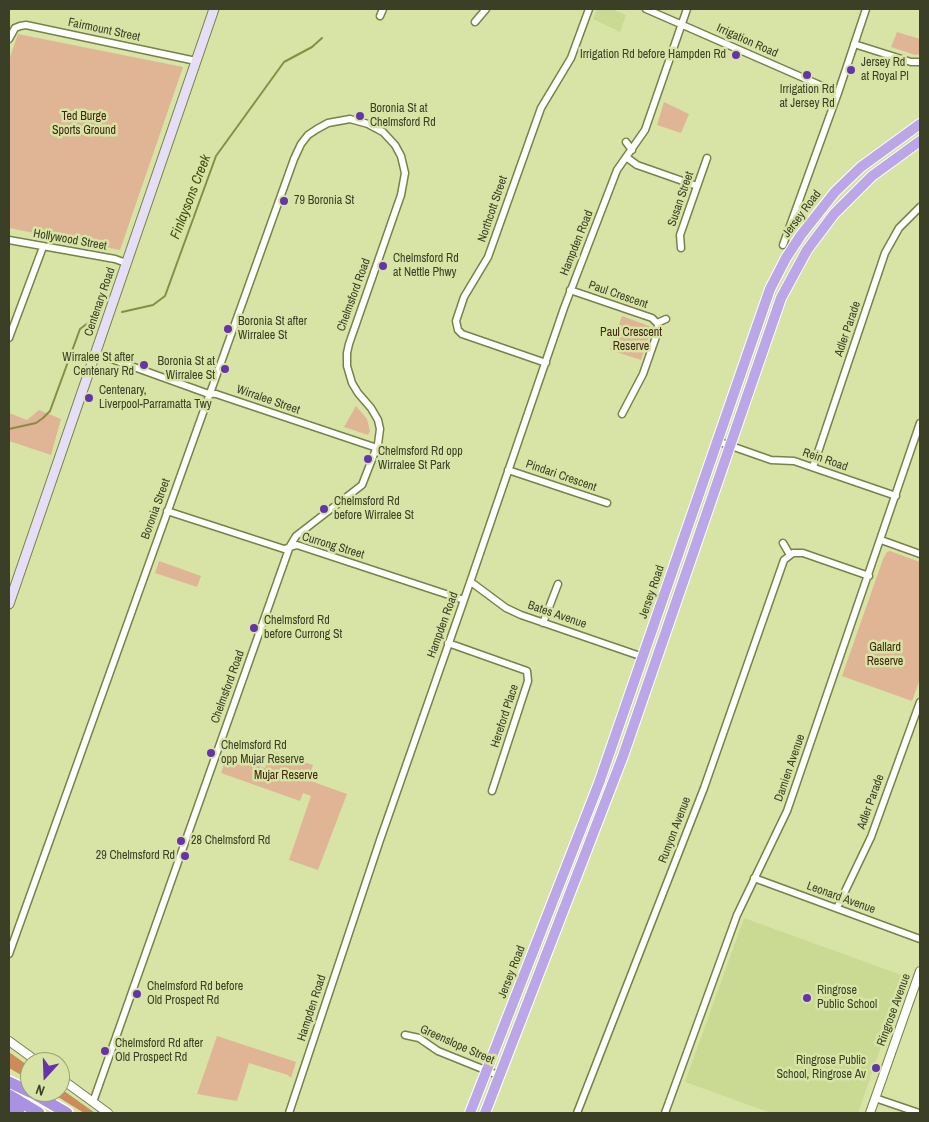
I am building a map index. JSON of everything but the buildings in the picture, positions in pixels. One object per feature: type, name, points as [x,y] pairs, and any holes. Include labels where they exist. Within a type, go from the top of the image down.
[{"type":"highway","name":"Jersey Road","points":[[470,1113],[596,792],[770,289],[800,235],[835,192],[860,168],[920,124]]},
{"type":"highway","name":"Jersey Road","points":[[485,1113],[611,790],[778,306],[807,250],[829,220],[856,191],[894,159],[920,141]]},
{"type":"highway","points":[[9,1095],[39,1113]]},
{"type":"highway","points":[[48,1102],[67,1113]]},
{"type":"highway","points":[[9,1107],[19,1113]]},
{"type":"main road","name":"Centenary Road","points":[[9,604],[214,9]]},
{"type":"street","points":[[380,16],[383,9]]},
{"type":"street","points":[[475,22],[486,9]]},
{"type":"street","name":"Northcott Street","points":[[546,363],[462,334],[458,330],[456,321],[464,297],[489,254],[540,108],[571,58],[589,9]]},
{"type":"street","name":"Irrigation Road","points":[[646,9],[838,93]]},
{"type":"street","name":"Hampden Road","points":[[289,1113],[380,840],[570,290],[617,172],[646,130],[687,9]]},
{"type":"street","name":"Jersey Road","points":[[783,245],[866,9]]},
{"type":"street","name":"Fairmount Street","points":[[10,36],[15,28],[26,25],[196,61]]},
{"type":"street","points":[[854,44],[911,62],[920,62]]},
{"type":"street","name":"Boronia Street","points":[[9,954],[166,511],[211,394],[298,149],[312,132],[328,123],[350,120],[368,124]]},
{"type":"street","name":"Chelmsford Road","points":[[93,1102],[290,546],[301,532],[362,485],[377,448],[380,437],[379,423],[371,408],[352,383],[347,366],[347,353],[348,344],[402,195],[404,173],[401,156],[395,145],[383,132],[368,124]]},
{"type":"street","points":[[626,142],[632,150]]},
{"type":"street","points":[[626,157],[637,165],[697,186]]},
{"type":"street","name":"Susan Street","points":[[681,248],[680,235],[707,158]]},
{"type":"street","name":"Adler Parade","points":[[813,467],[885,254],[899,228],[920,207]]},
{"type":"street","name":"Hollywood Street","points":[[9,240],[115,259],[126,263]]},
{"type":"street","points":[[9,338],[43,247]]},
{"type":"street","name":"Paul Crescent","points":[[570,290],[652,318],[657,323],[658,331],[643,374],[622,414]]},
{"type":"street","name":"Paul Crescent","points":[[657,323],[666,319]]},
{"type":"street","name":"Wirralee Street","points":[[95,353],[206,393],[377,448]]},
{"type":"street","name":"Damien Avenue","points":[[666,1113],[737,915],[788,808],[920,423]]},
{"type":"street","name":"Rein Road","points":[[717,441],[771,460],[789,460],[813,467],[896,496]]},
{"type":"street","name":"Pindari Crescent","points":[[508,470],[607,503]]},
{"type":"street","name":"Currong Street","points":[[166,511],[284,550],[290,546],[297,545],[464,600]]},
{"type":"street","points":[[881,540],[920,554]]},
{"type":"street","points":[[782,543],[790,554],[803,554],[869,576]]},
{"type":"street","name":"Runyon Avenue","points":[[577,1113],[704,788],[783,563],[790,554]]},
{"type":"street","name":"Bates Avenue","points":[[470,582],[506,608],[521,615],[643,657]]},
{"type":"street","points":[[544,623],[558,584]]},
{"type":"street","name":"Hereford Place","points":[[448,644],[527,671],[528,681],[492,791]]},
{"type":"street","name":"Adler Parade","points":[[837,908],[871,837],[920,702]]},
{"type":"street","name":"Leonard Avenue","points":[[754,878],[920,939]]},
{"type":"street","name":"Ringrose Avenue","points":[[870,1113],[920,971]]},
{"type":"street","name":"Greenslope Street","points":[[405,1035],[419,1038],[438,1051],[500,1076]]},
{"type":"street","points":[[9,1041],[24,1052]]},
{"type":"street","points":[[70,1085],[108,1113]]},
{"type":"street","points":[[875,1098],[918,1113]]},
{"type":"shaded area","points":[[597,9],[612,9],[626,15],[620,32],[593,19]]},
{"type":"shaded area","name":"Ringrose Public School","points":[[744,918],[907,977],[858,1113],[771,1113],[685,1082]]},
{"type":"shaded area","points":[[9,1052],[20,1060],[20,1074],[9,1068]]},
{"type":"shaded area","points":[[70,1095],[95,1113],[84,1113],[66,1102],[70,1102]]},
{"type":"green space","points":[[897,32],[920,39],[920,54],[915,55],[891,47]]},
{"type":"green space","name":"Ted Burge Sports Ground","points":[[18,34],[183,67],[120,250],[9,228],[9,60]]},
{"type":"green space","points":[[664,102],[689,114],[681,133],[657,125]]},
{"type":"green space","name":"Paul Crescent Reserve","points":[[622,316],[649,326],[651,330],[641,360],[610,350]]},
{"type":"green space","points":[[356,406],[367,419],[370,431],[368,435],[344,427]]},
{"type":"green space","points":[[39,410],[61,419],[51,455],[9,441],[9,413],[27,420]]},
{"type":"green space","name":"Gallard Reserve","points":[[890,551],[920,562],[920,679],[912,701],[842,676],[883,559],[887,552]]},
{"type":"green space","points":[[159,561],[201,576],[197,587],[155,573]]},
{"type":"green space","name":"Mujar Reserve","points":[[271,751],[313,765],[308,780],[347,794],[318,870],[289,860],[311,796],[303,793],[300,801],[221,773],[227,756],[265,768]]},
{"type":"green space","points":[[217,1036],[296,1062],[291,1078],[288,1075],[249,1063],[237,1101],[197,1094]]},
{"type":"waterway","name":"Finlaysons Creek","points":[[122,312],[153,305],[165,296],[216,156],[284,62],[312,47],[322,38]]},
{"type":"waterway","name":"Finlaysons Creek","points":[[9,429],[36,423],[50,411],[80,329],[96,317]]},
{"type":"place","name":"Irrigation Rd before Hampden Rd","points":[[736,55]]},
{"type":"place","name":"Jersey Rd at Royal Pl","points":[[851,70]]},
{"type":"place","name":"Irrigation Rd at Jersey Rd","points":[[807,75]]},
{"type":"place","name":"Boronia St at Chelmsford Rd","points":[[360,116]]},
{"type":"place","name":"79 Boronia St","points":[[284,201]]},
{"type":"place","name":"Chelmsford Rd at Nettle Phwy","points":[[383,266]]},
{"type":"place","name":"Boronia St after Wirralee St","points":[[228,329]]},
{"type":"place","name":"Wirralee St after Centenary Rd","points":[[144,365]]},
{"type":"place","name":"Boronia St at Wirralee St","points":[[225,369]]},
{"type":"place","name":"Centenary, Liverpool-Parramatta Twy","points":[[89,398]]},
{"type":"place","name":"Chelmsford Rd opp Wirralee St Park","points":[[368,459]]},
{"type":"place","name":"Chelmsford Rd before Wirralee St","points":[[324,509]]},
{"type":"place","name":"Chelmsford Rd before Currong St","points":[[254,628]]},
{"type":"place","name":"Chelmsford Rd opp Mujar Reserve","points":[[211,753]]},
{"type":"place","name":"28 Chelmsford Rd","points":[[181,841]]},
{"type":"place","name":"29 Chelmsford Rd","points":[[185,856]]},
{"type":"place","name":"Chelmsford Rd before Old Prospect Rd","points":[[137,994]]},
{"type":"place","name":"Ringrose Public School","points":[[807,998]]},
{"type":"place","name":"Chelmsford Rd after Old Prospect Rd","points":[[105,1051]]},
{"type":"place","name":"Ringrose Public School, Ringrose Av","points":[[876,1068]]}]
